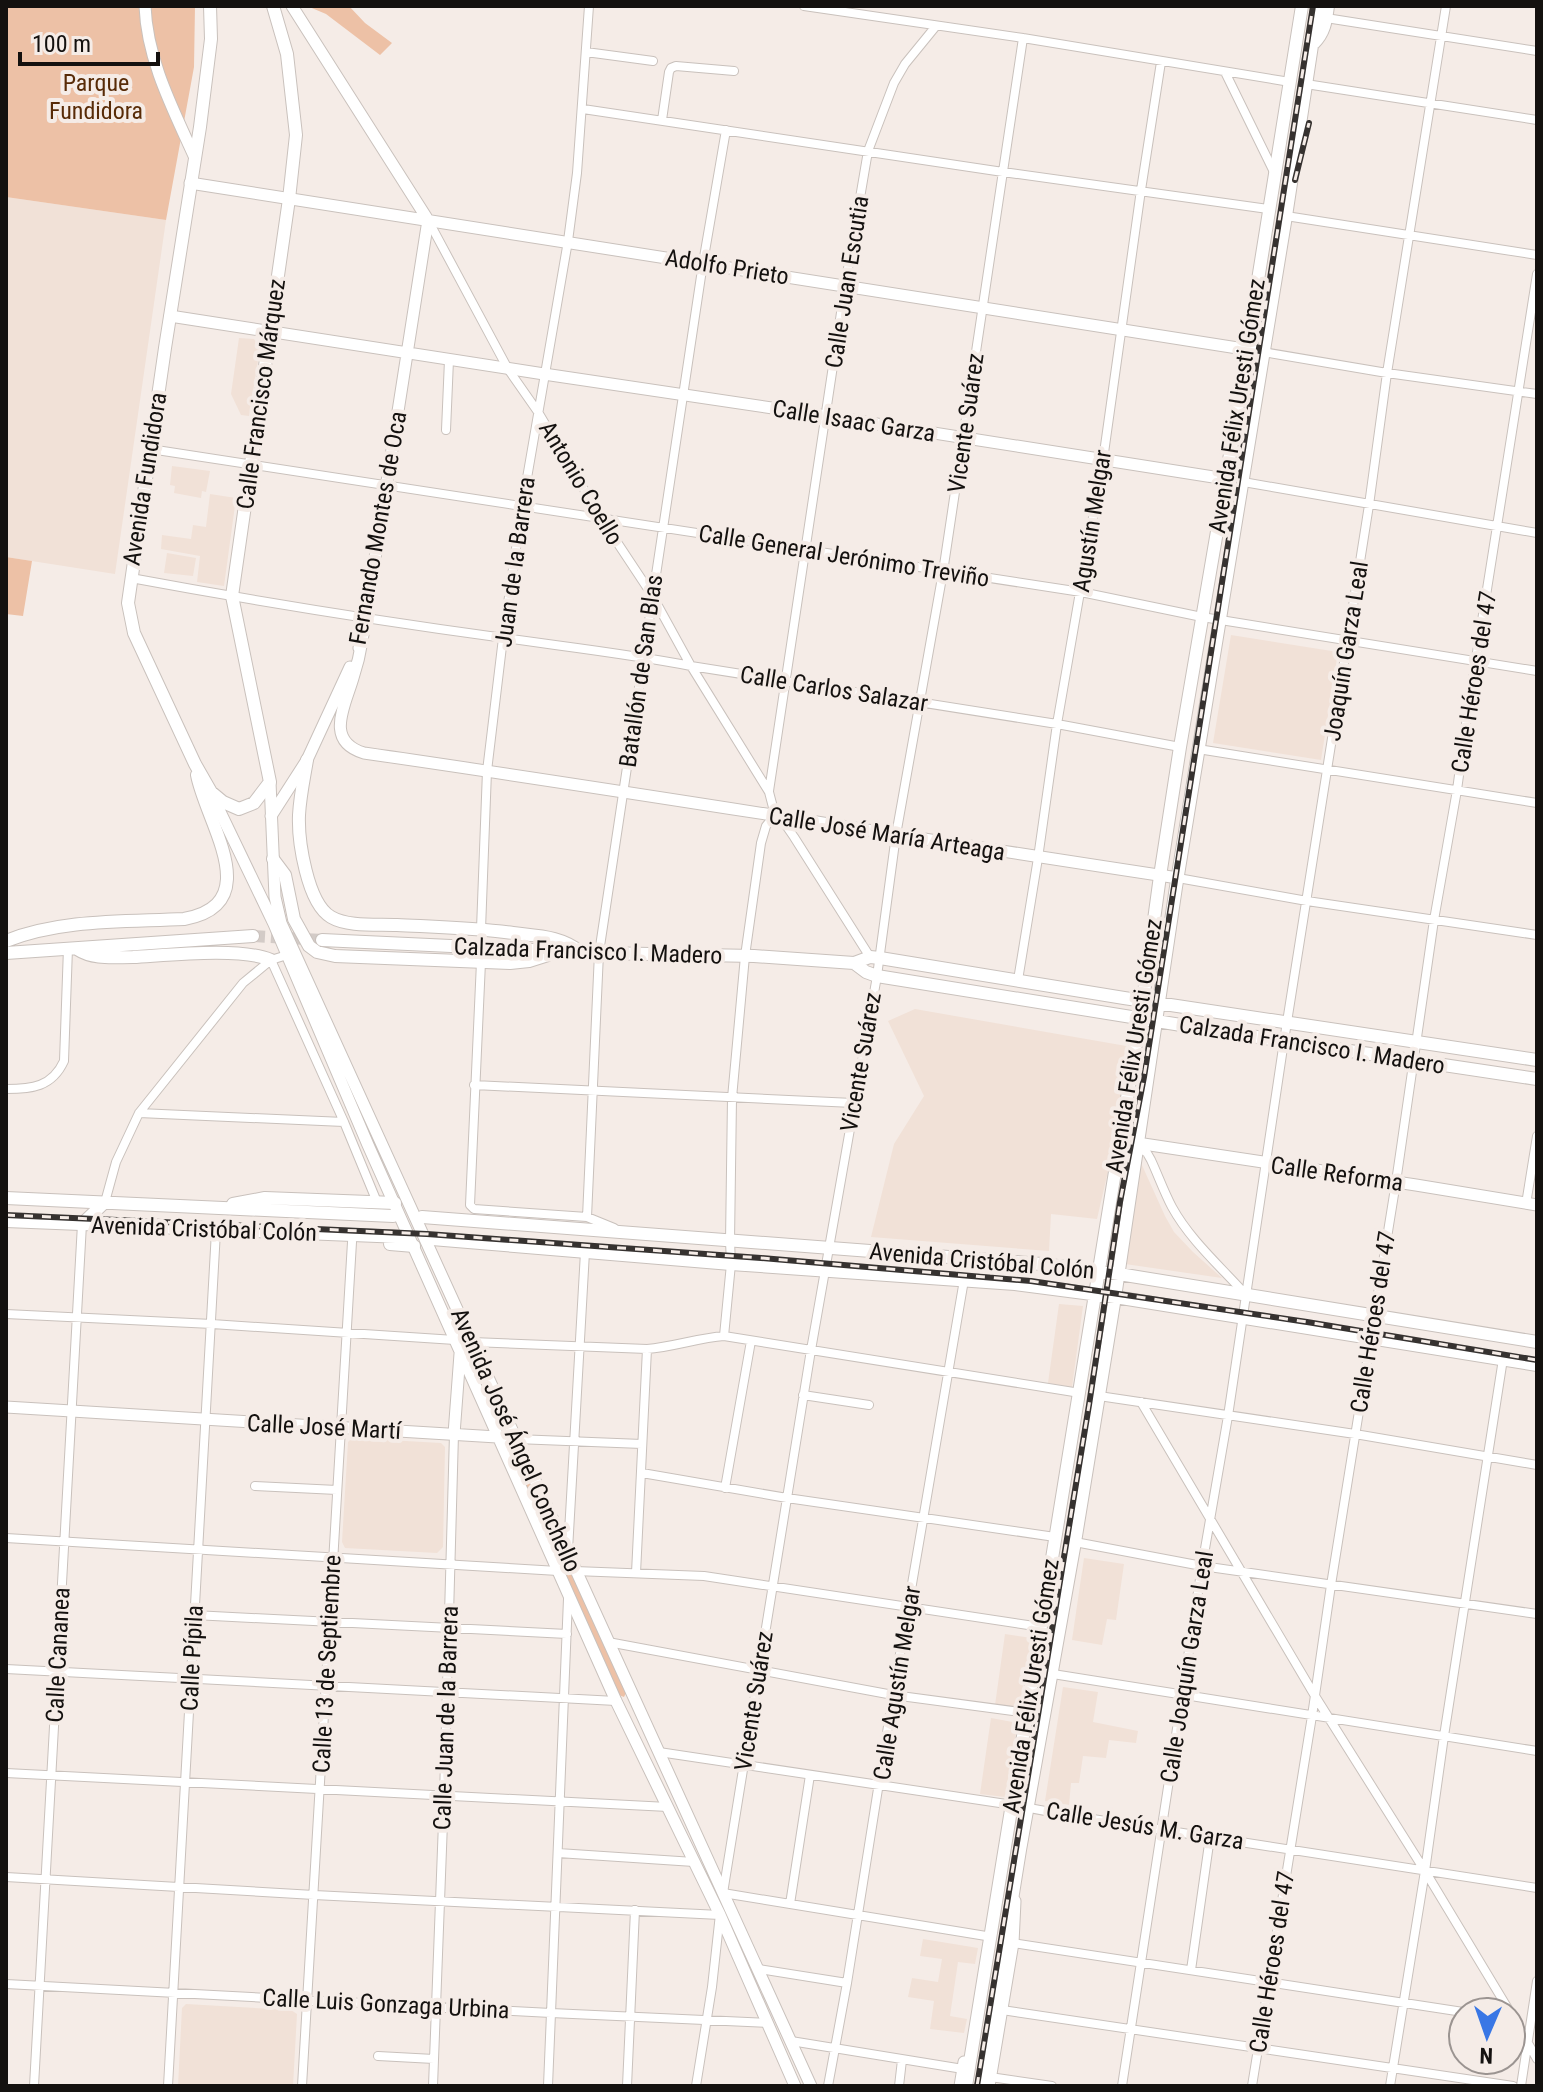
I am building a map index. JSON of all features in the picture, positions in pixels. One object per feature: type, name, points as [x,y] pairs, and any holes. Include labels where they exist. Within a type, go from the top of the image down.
[{"type":"main road","name":"Avenida Fundidora","points":[[210,6],[211,39],[195,158],[128,603],[134,633],[211,792]]},
{"type":"main road","points":[[211,39],[219,6]]},
{"type":"main road","name":"Calle Francisco Márquez","points":[[270,782],[232,596],[296,135],[287,54],[273,6]]},
{"type":"main road","points":[[1294,6],[1292,27],[1296,43]]},
{"type":"main road","name":"Avenida Félix Uresti Gómez","points":[[966,2086],[1302,6]]},
{"type":"main road","name":"Avenida Félix Uresti Gómez","points":[[987,2083],[993,2023],[1119,1274],[1198,749],[1318,6]]},
{"type":"main road","points":[[1312,45],[1321,35],[1327,12]]},
{"type":"main road","points":[[307,760],[299,819],[307,878],[316,901],[330,917],[340,921],[481,929],[562,940],[582,953]]},
{"type":"main road","points":[[6,941],[26,933],[73,925],[197,917],[219,901],[226,888],[226,858],[200,792],[195,764]]},
{"type":"main road","points":[[211,792],[229,806],[245,808],[254,803],[270,782]]},
{"type":"main road","points":[[273,859],[285,875],[294,919],[309,946],[317,952],[335,956],[519,963],[559,952]]},
{"type":"main road","points":[[6,953],[253,936]]},
{"type":"main road","name":"Calzada Francisco I. Madero","points":[[322,940],[854,963],[875,958],[1537,1060]]},
{"type":"main road","points":[[72,948],[105,957],[224,953],[250,954],[271,960]]},
{"type":"main road","name":"Calzada Francisco I. Madero","points":[[854,963],[877,976],[1537,1079]]},
{"type":"main road","name":"Avenida Cristóbal Colón","points":[[6,1198],[218,1208],[394,1210]]},
{"type":"main road","points":[[218,1208],[265,1198],[377,1202],[394,1210]]},
{"type":"main road","points":[[82,1224],[105,1202]]},
{"type":"main road","name":"Avenida Cristóbal Colón","points":[[422,1217],[1042,1264],[1537,1342]]},
{"type":"main road","name":"Avenida Cristóbal Colón","points":[[6,1221],[402,1237]]},
{"type":"main road","points":[[216,1231],[248,1236],[414,1246]]},
{"type":"main road","name":"Avenida Cristóbal Colón","points":[[431,1242],[825,1269],[1095,1294],[1537,1365]]},
{"type":"street","points":[[145,6],[155,65],[195,158]]},
{"type":"street","name":"Antonio Coello","points":[[292,6],[428,220],[508,369],[652,595],[691,666],[769,792],[775,815],[785,824],[875,958]]},
{"type":"street","name":"Juan de la Barrera","points":[[481,929],[487,771],[522,507],[568,241],[583,109],[589,6]]},
{"type":"street","points":[[804,6],[1290,82]]},
{"type":"street","name":"Joaquín Garza Leal","points":[[1247,1295],[1446,6]]},
{"type":"street","points":[[1327,12],[1442,36],[1537,51]]},
{"type":"street","name":"Calle Juan Escutia","points":[[769,792],[868,151],[894,83],[912,54],[936,26]]},
{"type":"street","name":"Vicente Suárez","points":[[696,2086],[771,1586],[877,976],[875,958],[943,572],[1023,38]]},
{"type":"street","points":[[586,52],[653,61]]},
{"type":"street","name":"Agustín Melgar","points":[[1018,980],[1057,724],[1103,460],[1161,62]]},
{"type":"street","points":[[662,120],[671,68],[734,71]]},
{"type":"street","points":[[1225,72],[1275,173]]},
{"type":"street","points":[[1306,84],[1537,120]]},
{"type":"street","points":[[583,109],[1268,209]]},
{"type":"street","name":"Batallón de San Blas","points":[[587,1217],[599,953],[642,657],[726,130]]},
{"type":"street","name":"Adolfo Prieto","points":[[190,183],[1263,352]]},
{"type":"street","points":[[1286,216],[1537,255]]},
{"type":"street","name":"Fernando Montes de Oca","points":[[271,816],[307,760],[362,641],[428,220]]},
{"type":"street","name":"Calle Héroes del 47","points":[[1252,2086],[1537,274]]},
{"type":"street","name":"Calle Isaac Garza","points":[[170,316],[1226,479],[1537,533]]},
{"type":"street","points":[[1263,352],[1537,394]]},
{"type":"street","points":[[446,430],[449,360]]},
{"type":"street","name":"Calle General Jerónimo Treviño","points":[[150,449],[1081,592],[1219,620],[1537,671]]},
{"type":"street","name":"Calle Carlos Salazar","points":[[131,578],[366,617],[642,657],[1537,803]]},
{"type":"street","name":"Calle José María Arteaga","points":[[362,641],[340,719],[341,736],[347,746],[364,753],[1537,935]]},
{"type":"street","name":"Avenida José Ángel Conchello","points":[[270,782],[275,897],[281,923],[431,1242],[472,1342],[575,1571],[811,2086]]},
{"type":"street","name":"Avenida Fundidora","points":[[211,792],[274,924]]},
{"type":"street","points":[[724,1336],[731,1264],[732,1098],[745,956],[761,843],[766,826],[775,815]]},
{"type":"street","name":"Avenida José Ángel Conchello","points":[[274,924],[394,1210],[414,1246],[616,1701],[720,1915],[795,2086]]},
{"type":"street","points":[[6,1089],[32,1087],[50,1081],[64,1061],[72,948]]},
{"type":"street","points":[[105,1202],[116,1162],[139,1113],[252,973],[271,960],[287,955]]},
{"type":"street","points":[[271,960],[377,1202]]},
{"type":"street","points":[[481,962],[470,1205],[474,1209],[587,1217],[623,1233]]},
{"type":"street","points":[[474,1085],[853,1103]]},
{"type":"street","points":[[139,1113],[344,1122]]},
{"type":"street","points":[[1532,1205],[1537,1136]]},
{"type":"street","points":[[1137,1145],[1147,1153],[1182,1223],[1247,1295]]},
{"type":"street","name":"Calle Reforma","points":[[1137,1145],[1532,1205]]},
{"type":"street","name":"Calle Cananea","points":[[34,2086],[82,1224]]},
{"type":"street","name":"Calle Pípila","points":[[168,2086],[216,1231]]},
{"type":"street","name":"Calle 13 de Septiembre","points":[[302,2086],[352,1242]]},
{"type":"street","points":[[6,1538],[558,1571],[568,1555],[584,1252]]},
{"type":"street","name":"Calle Agustín Melgar","points":[[828,2086],[964,1280]]},
{"type":"street","name":"Calle Joaquín Garza Leal","points":[[1122,2086],[1247,1295]]},
{"type":"street","points":[[6,1314],[345,1333],[458,1345]]},
{"type":"street","points":[[472,1342],[647,1349],[724,1336],[1080,1393]]},
{"type":"street","points":[[725,1488],[751,1341]]},
{"type":"street","name":"Calle Juan de la Barrera","points":[[433,2086],[458,1345]]},
{"type":"street","points":[[636,1573],[647,1349]]},
{"type":"street","points":[[1390,2086],[1503,1359]]},
{"type":"street","points":[[803,1395],[869,1405]]},
{"type":"street","points":[[1099,1396],[1537,1465]]},
{"type":"street","points":[[1141,1402],[1315,1696],[1500,1996]]},
{"type":"street","name":"Calle José Martí","points":[[6,1407],[642,1444]]},
{"type":"street","points":[[642,1473],[787,1498],[1055,1537]]},
{"type":"street","points":[[255,1486],[337,1490]]},
{"type":"street","points":[[1075,1542],[1202,1566],[1537,1614]]},
{"type":"street","points":[[575,1571],[704,1576],[1041,1627]]},
{"type":"street","points":[[548,2086],[569,1595]]},
{"type":"street","points":[[194,1615],[567,1634]]},
{"type":"street","points":[[608,1642],[893,1695],[1028,1713]]},
{"type":"street","points":[[6,1669],[616,1701]]},
{"type":"street","points":[[1034,1671],[1537,1751]]},
{"type":"street","name":"Calle Jesús M. Garza","points":[[659,1752],[1537,1888]]},
{"type":"street","points":[[6,1773],[669,1807]]},
{"type":"street","points":[[790,1904],[810,1775]]},
{"type":"street","points":[[1191,1970],[1210,1837]]},
{"type":"street","points":[[558,1853],[694,1862]]},
{"type":"street","points":[[6,1877],[720,1915]]},
{"type":"street","points":[[960,2086],[994,1889],[1000,1878]]},
{"type":"street","points":[[1014,1892],[1013,1943],[987,2083],[1052,2086]]},
{"type":"street","points":[[723,1893],[986,1936]]},
{"type":"street","points":[[627,2086],[635,1910]]},
{"type":"street","points":[[1013,1943],[1447,2010]]},
{"type":"street","points":[[759,1969],[847,1983]]},
{"type":"street","points":[[1521,2086],[1534,2023],[1537,1981]]},
{"type":"street","name":"Calle Luis Gonzaga Urbina","points":[[6,1984],[767,2023]]},
{"type":"street","points":[[1002,2010],[1513,2086]]},
{"type":"street","points":[[791,2041],[963,2069]]},
{"type":"street","points":[[1528,2044],[1537,2059]]},
{"type":"street","points":[[378,2056],[434,2059]]},
{"type":"street","points":[[899,2086],[902,2060]]},
{"type":"shaded area","points":[[6,197],[166,220],[115,574],[6,557]]},
{"type":"shaded area","points":[[239,338],[254,339],[260,348],[249,416],[241,415],[231,394]]},
{"type":"shaded area","points":[[172,466],[210,471],[206,492],[202,491],[201,498],[174,493],[175,486],[170,485]]},
{"type":"shaded area","points":[[210,494],[236,498],[224,586],[197,582],[200,556],[161,549],[162,535],[191,539],[193,525],[206,527]]},
{"type":"shaded area","points":[[167,553],[196,558],[193,576],[164,573]]},
{"type":"shaded area","points":[[1231,635],[1338,652],[1321,760],[1213,743]]},
{"type":"shaded area","points":[[915,1009],[1132,1047],[1097,1219],[1051,1214],[1049,1251],[871,1237],[894,1144],[924,1096],[888,1021]]},
{"type":"shaded area","points":[[1141,1163],[1174,1232],[1222,1278],[1125,1264]]},
{"type":"shaded area","points":[[1059,1304],[1083,1306],[1072,1387],[1048,1383]]},
{"type":"shaded area","points":[[352,1438],[441,1443],[445,1447],[443,1547],[437,1553],[345,1548],[342,1542],[348,1442]]},
{"type":"shaded area","points":[[1084,1558],[1124,1564],[1116,1620],[1107,1619],[1102,1645],[1072,1640]]},
{"type":"shaded area","points":[[1005,1634],[1032,1638],[1020,1709],[995,1705]]},
{"type":"shaded area","points":[[1063,1687],[1098,1692],[1093,1722],[1138,1731],[1136,1743],[1109,1740],[1106,1758],[1083,1756],[1079,1783],[1071,1783],[1069,1805],[1045,1801]]},
{"type":"shaded area","points":[[991,1718],[1018,1723],[1005,1797],[980,1794]]},
{"type":"shaded area","points":[[923,1939],[978,1948],[975,1964],[958,1962],[950,2016],[967,2019],[964,2033],[930,2029],[934,2001],[908,1997],[912,1978],[938,1982],[942,1959],[920,1956]]},
{"type":"shaded area","points":[[186,2004],[291,2010],[297,2014],[293,2086],[178,2086],[182,2008]]},
{"type":"green space","name":"Parque Fundidora","points":[[6,6],[195,6],[194,67],[166,220],[6,197]]},
{"type":"green space","points":[[307,6],[349,6],[365,23],[392,43],[380,55],[326,14]]},
{"type":"green space","points":[[6,557],[32,561],[23,616],[6,614]]},
{"type":"green space","points":[[515,1450],[562,1549],[557,1558],[511,1451]]},
{"type":"green space","points":[[568,1564],[626,1693],[624,1697],[619,1695],[564,1573]]},
{"type":"tunnel","points":[[253,936],[322,940]]},
{"type":"railway","points":[[977,2086],[1120,1202],[1144,1077],[1313,6]]},
{"type":"railway","points":[[1295,180],[1309,123]]},
{"type":"railway","points":[[6,1215],[427,1234],[1031,1281],[1537,1360]]}]
